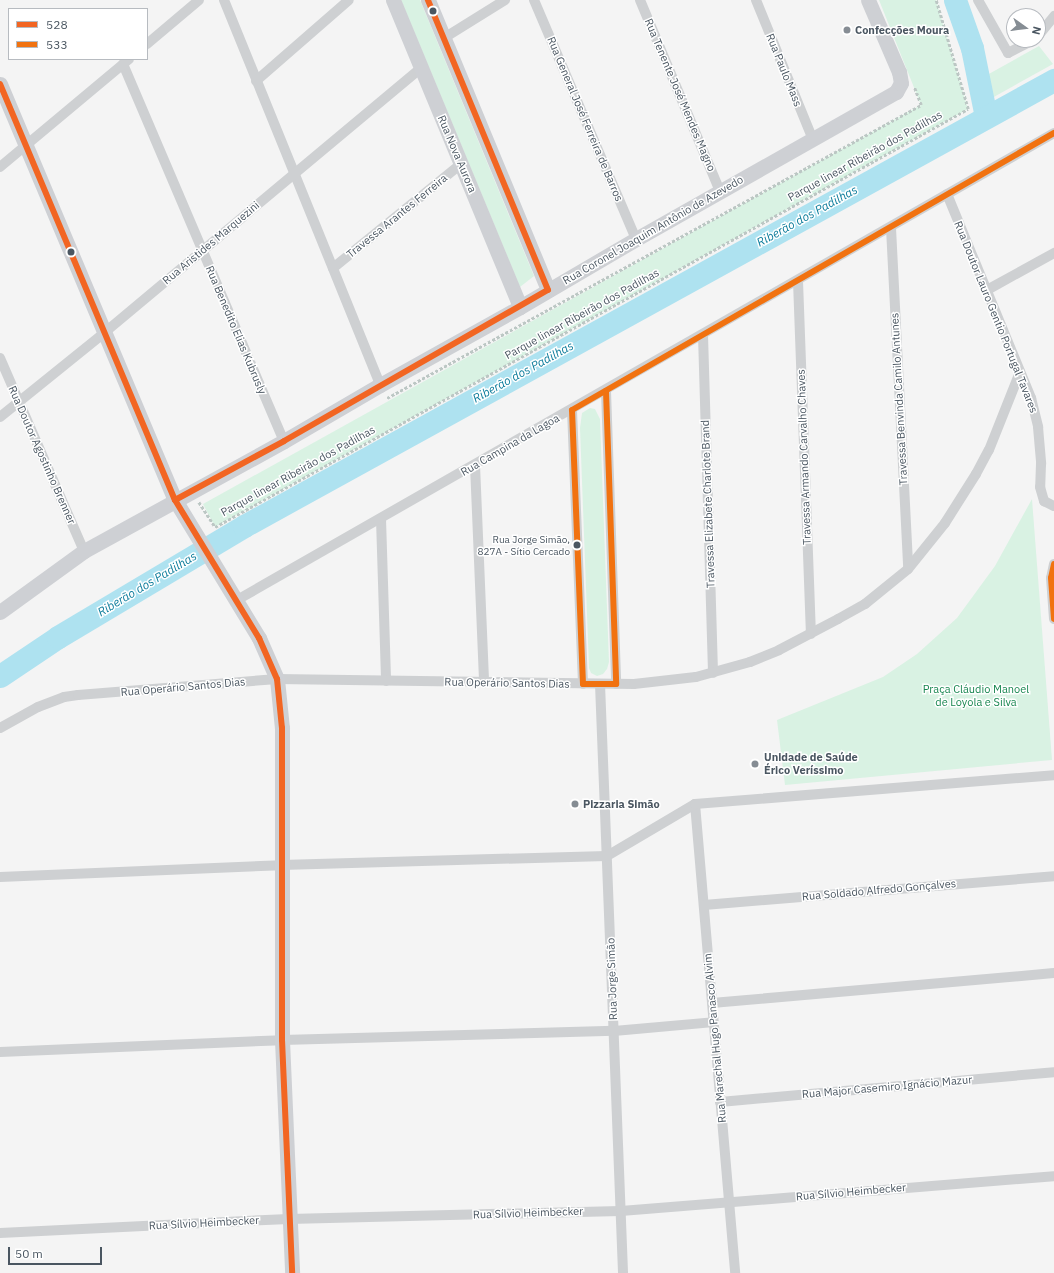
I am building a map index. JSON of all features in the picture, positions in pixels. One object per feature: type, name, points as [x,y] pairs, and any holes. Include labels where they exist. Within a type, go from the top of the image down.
[{"type":"main road","name":"Rua Nova Aurora","points":[[393,0],[520,307]]},
{"type":"main road","points":[[428,0],[548,290]]},
{"type":"main road","name":"Rua Coronel Joaquim Antônio de Azevedo","points":[[0,612],[84,551],[190,491],[284,441],[896,92],[901,83],[899,72],[868,0]]},
{"type":"main road","points":[[0,84],[175,500],[259,638],[277,679],[282,716],[282,1040],[292,1273]]},
{"type":"main road","points":[[165,478],[174,486],[190,491]]},
{"type":"street","points":[[148,43],[199,0]]},
{"type":"street","points":[[224,0],[380,385]]},
{"type":"street","points":[[256,81],[349,0]]},
{"type":"street","points":[[444,38],[505,0]]},
{"type":"street","name":"Rua General José Ferreira de Barros","points":[[534,0],[636,239]]},
{"type":"street","name":"Rua Tenente José Mendes Magno","points":[[640,0],[720,191]]},
{"type":"street","name":"Rua Paulo Mass","points":[[756,0],[813,140]]},
{"type":"street","points":[[978,0],[1008,53],[1018,48]]},
{"type":"street","points":[[1046,26],[1054,16]]},
{"type":"street","points":[[0,167],[126,61]]},
{"type":"street","name":"Rua Benedito Elias Kubrusly","points":[[126,61],[203,251],[284,441]]},
{"type":"street","name":"Rua Aristides Marquezini","points":[[0,418],[203,251],[421,68]]},
{"type":"street","name":"Rua Campina da Lagoa","points":[[236,600],[891,228],[1054,133]]},
{"type":"street","name":"Travessa Arantes Ferreira","points":[[333,268],[461,164]]},
{"type":"street","name":"Rua Doutor Lauro Gentio Portugal Tavares","points":[[947,194],[1031,398],[1038,427],[1042,495],[1044,501],[1054,506]]},
{"type":"street","name":"Travessa Benvinda Camilo Antunes","points":[[891,228],[908,569]]},
{"type":"street","points":[[987,290],[1054,253]]},
{"type":"street","name":"Travessa Armando Carvalho Chaves","points":[[798,281],[810,634]]},
{"type":"street","name":"Travessa Elizabete Charlote Brand","points":[[703,335],[713,673]]},
{"type":"street","name":"Rua Doutor Agostinho Brenner","points":[[0,358],[84,551]]},
{"type":"street","name":"Rua Operário Santos Dias","points":[[0,728],[38,707],[64,697],[277,679],[582,684],[660,682],[713,673],[750,662],[810,634],[865,604],[908,569],[945,523],[976,474],[989,450],[1020,372]]},
{"type":"street","points":[[606,390],[616,684]]},
{"type":"street","points":[[572,410],[582,684]]},
{"type":"street","points":[[475,465],[484,683]]},
{"type":"street","points":[[381,519],[386,681]]},
{"type":"street","points":[[1054,564],[1052,578],[1054,619]]},
{"type":"street","name":"Rua Jorge Simão","points":[[600,684],[623,1273]]},
{"type":"street","points":[[0,876],[281,865],[607,856],[695,804],[1054,775]]},
{"type":"street","name":"Rua Marechal Hugo Panasco Alvim","points":[[695,804],[735,1273]]},
{"type":"street","name":"Rua Soldado Alfredo Gonçalves","points":[[704,905],[1054,876]]},
{"type":"street","points":[[712,1003],[1054,973]]},
{"type":"street","points":[[0,1052],[282,1040],[614,1031],[714,1022]]},
{"type":"street","name":"Rua Major Casemiro Ignácio Mazur","points":[[720,1102],[1054,1072]]},
{"type":"street","name":"Rua Sílvio Heimbecker","points":[[0,1233],[289,1219],[621,1211],[1054,1176]]},
{"type":"path","name":"Parque linear Ribeirão dos Padilhas","points":[[206,498],[199,502],[214,527],[968,109],[936,0]]},
{"type":"path","name":"Parque linear Ribeirão dos Padilhas","points":[[386,399],[921,105],[912,84]]},
{"type":"green space","points":[[401,0],[420,0],[534,276],[520,287]]},
{"type":"green space","points":[[879,0],[936,0],[968,109],[215,527],[203,504],[921,105]]},
{"type":"green space","points":[[1035,48],[1041,48],[1053,64],[992,98],[987,75]]},
{"type":"green space","points":[[590,408],[595,409],[600,419],[609,662],[607,669],[603,674],[597,676],[591,673],[589,668],[580,428],[582,413]]},
{"type":"green space","name":"Praça Cláudio Manoel de Loyola e Silva","points":[[1032,499],[1052,760],[785,785],[777,720],[883,677],[917,654],[957,618],[995,566]]},
{"type":"waterway","points":[[955,0],[972,48],[986,117]]},
{"type":"waterway","name":"Riberão dos Padilhas","points":[[0,676],[58,637],[244,526],[1054,80]]},
{"type":"transit line","name":"528","points":[[175,500],[284,441],[548,290],[428,0]]},
{"type":"transit line","name":"528","points":[[0,84],[175,500],[259,638],[277,679],[282,728],[282,1040],[292,1273]]},
{"type":"transit line","name":"533","points":[[606,391],[616,684],[583,684],[572,410],[1054,133]]},
{"type":"transit line","name":"533","points":[[1054,564],[1051,578],[1054,619]]},
{"type":"place","name":"Confecções Moura","points":[[847,30]]},
{"type":"place","name":"Rua Jorge Simão, 827A - Sítio Cercado","points":[[577,545]]},
{"type":"place","name":"Unidade de Saúde Érico Veríssimo","points":[[755,764]]},
{"type":"place","name":"Pizzaria Simão","points":[[575,804]]}]
